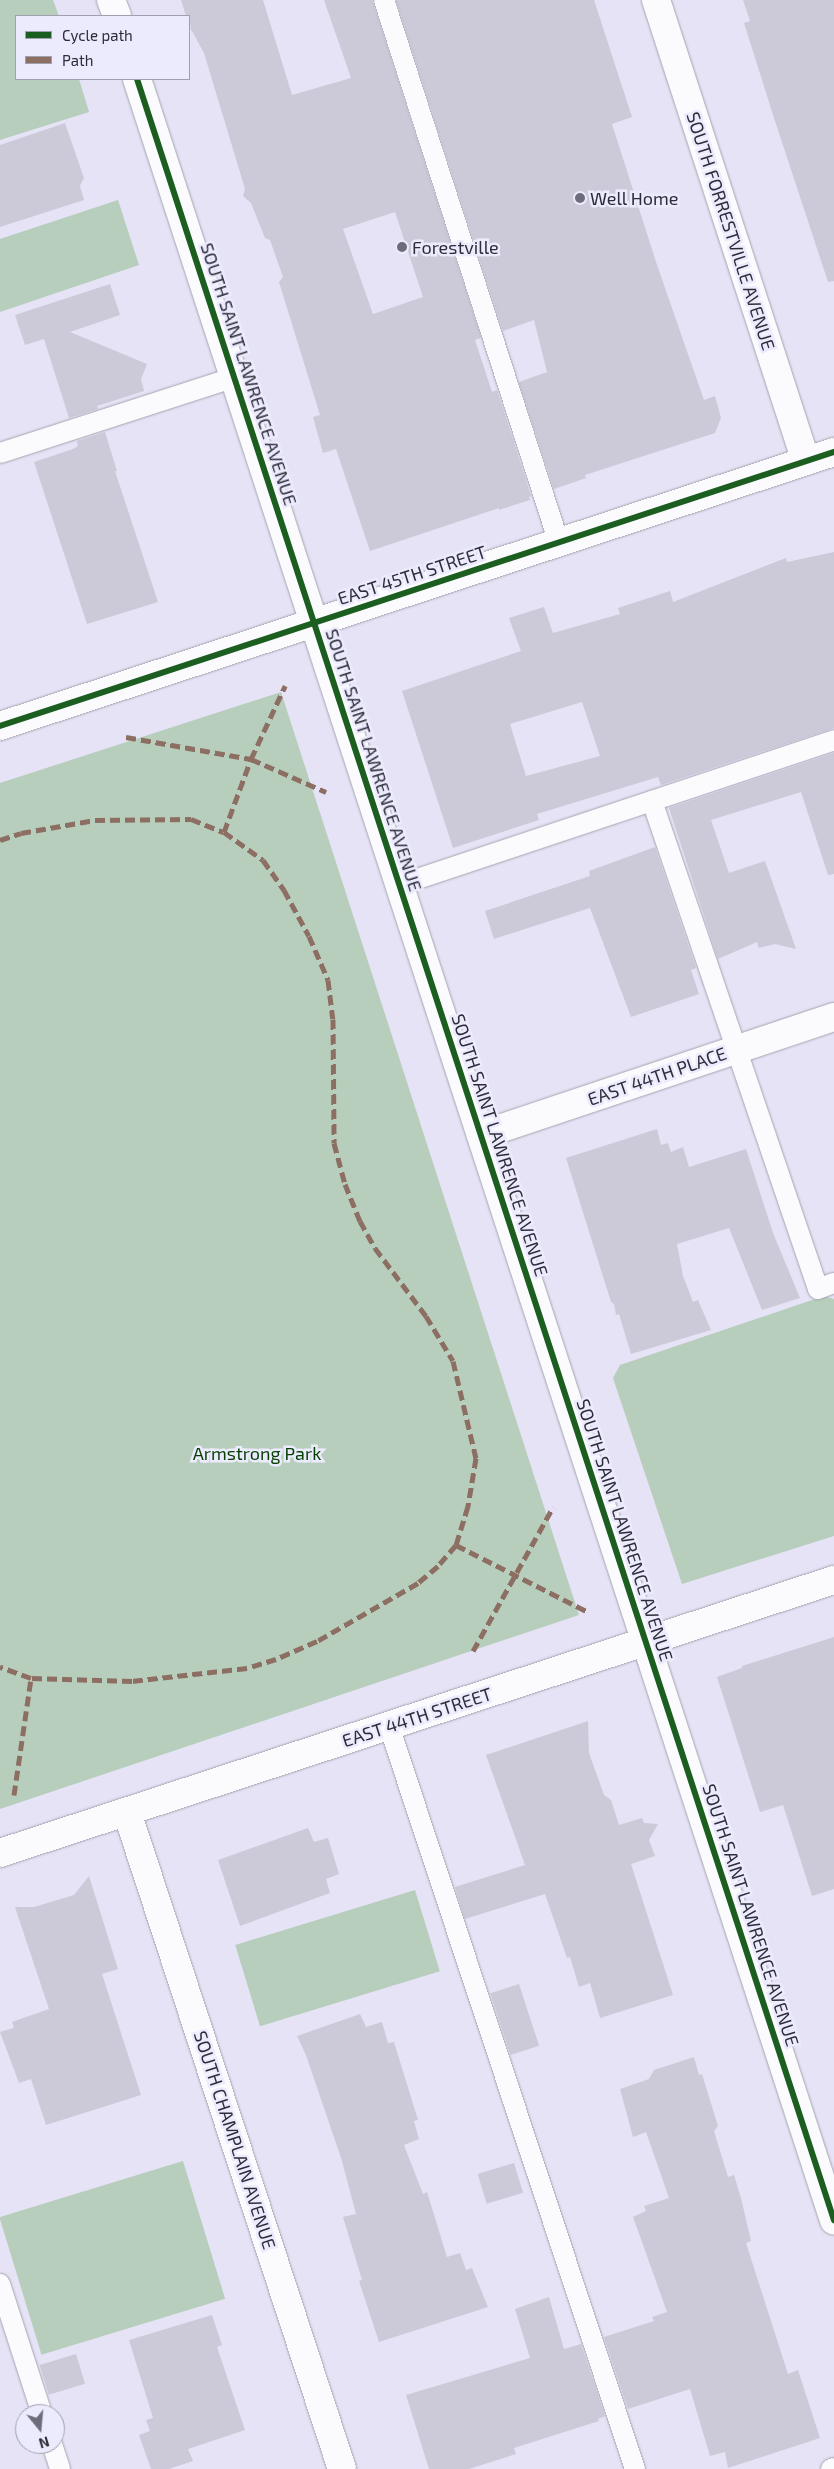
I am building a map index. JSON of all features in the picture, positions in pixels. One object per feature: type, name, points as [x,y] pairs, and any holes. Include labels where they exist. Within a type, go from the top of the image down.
[{"type":"street","points":[[111,0],[116,15]]},
{"type":"street","name":"SOUTH FORRESTVILLE AVENUE","points":[[656,0],[806,462]]},
{"type":"street","name":"SOUTH SAINT LAWRENCE AVENUE","points":[[137,80],[834,2220]]},
{"type":"street","name":"EAST 45TH STREET","points":[[0,726],[834,452]]},
{"type":"street","name":"EAST 44TH PLACE","points":[[481,1135],[834,1017]]},
{"type":"street","name":"EAST 44TH STREET","points":[[0,1853],[834,1580]]},
{"type":"street","name":"SOUTH CHAMPLAIN AVENUE","points":[[127,1812],[342,2469]]},
{"type":"lane","points":[[384,0],[559,542]]},
{"type":"lane","points":[[0,453],[235,377]]},
{"type":"lane","points":[[399,885],[834,740]]},
{"type":"lane","points":[[652,801],[818,1289],[834,1283]]},
{"type":"lane","points":[[389,1726],[635,2469]]},
{"type":"lane","points":[[0,2284],[39,2404]]},
{"type":"lane","points":[[55,2454],[60,2469]]},
{"type":"green space","points":[[0,0],[53,0],[59,15],[15,15],[15,80],[79,80],[89,112],[0,140]]},
{"type":"green space","points":[[118,200],[139,265],[0,312],[0,239]]},
{"type":"green space","name":"Armstrong Park","points":[[281,692],[579,1615],[0,1809],[0,783]]},
{"type":"green space","points":[[824,1296],[834,1299],[834,1536],[682,1584],[613,1378],[620,1365]]},
{"type":"green space","points":[[415,1890],[440,1971],[260,2026],[235,1945]]},
{"type":"green space","points":[[183,2161],[225,2299],[41,2355],[0,2217]]},
{"type":"building","points":[[181,0],[263,0],[292,95],[351,78],[324,0],[372,0],[481,338],[475,340],[492,392],[497,390],[531,496],[529,497],[530,500],[499,510],[499,508],[370,551],[336,449],[323,453],[313,417],[320,415],[279,282],[283,277],[270,240],[265,238],[251,203],[243,196],[245,189],[204,53],[191,31],[190,15],[186,15]],"holes":[[[395,212],[423,297],[373,314],[343,229]]]},
{"type":"building","points":[[396,0],[594,0],[632,117],[612,124],[657,265],[704,400],[715,396],[721,418],[715,433],[585,475],[586,478],[554,489],[519,382],[547,372],[534,320],[503,331]]},
{"type":"building","points":[[743,0],[834,0],[834,281],[828,282],[774,118],[744,23],[750,21]]},
{"type":"building","points":[[65,123],[84,178],[80,186],[84,200],[0,227],[0,145]]},
{"type":"building","points":[[110,284],[120,315],[70,332],[147,364],[141,379],[144,391],[97,406],[98,409],[69,418],[44,339],[25,345],[15,315]]},
{"type":"building","points":[[105,432],[117,471],[115,471],[158,602],[87,624],[34,462],[73,449],[78,446],[77,441]]},
{"type":"building","points":[[834,552],[834,728],[661,785],[658,777],[537,814],[539,820],[453,848],[402,691],[521,651],[509,618],[544,607],[553,633],[620,614],[618,608],[670,591],[673,602],[786,558],[787,562]],"holes":[[[582,702],[600,756],[526,776],[510,724]]]},
{"type":"building","points":[[834,753],[834,874],[828,875],[801,792],[711,820],[729,873],[765,861],[796,949],[775,944],[759,948],[757,942],[718,959],[669,808]]},
{"type":"building","points":[[655,847],[696,968],[691,970],[699,994],[631,1017],[590,908],[494,939],[485,911],[590,876],[589,871]]},
{"type":"building","points":[[657,1129],[661,1145],[668,1143],[671,1152],[683,1147],[689,1167],[746,1149],[773,1233],[800,1298],[762,1310],[729,1228],[677,1244],[683,1276],[693,1302],[698,1300],[711,1330],[631,1354],[619,1314],[616,1315],[614,1304],[611,1302],[566,1158]]},
{"type":"building","points":[[834,1637],[834,1889],[812,1896],[783,1805],[760,1812],[717,1677],[742,1668],[742,1666]]},
{"type":"building","points":[[588,1721],[589,1753],[604,1795],[611,1800],[619,1825],[642,1818],[644,1823],[658,1824],[649,1840],[655,1856],[631,1864],[673,1995],[600,2018],[590,1983],[579,1987],[570,1957],[567,1958],[545,1894],[465,1919],[455,1887],[525,1865],[486,1755]]},
{"type":"building","points":[[308,1828],[314,1842],[328,1838],[339,1874],[326,1879],[330,1893],[240,1926],[218,1860]]},
{"type":"building","points":[[89,1876],[118,1969],[102,1974],[141,2095],[46,2125],[31,2079],[19,2083],[0,2032],[14,2028],[12,2022],[49,2009],[15,1907],[34,1907],[74,1895]]},
{"type":"building","points":[[519,1984],[539,2046],[511,2055],[490,1993]]},
{"type":"building","points":[[360,2014],[366,2027],[382,2022],[388,2043],[394,2042],[418,2120],[414,2121],[419,2139],[404,2145],[423,2194],[427,2192],[447,2257],[460,2253],[466,2270],[472,2268],[488,2307],[379,2342],[359,2281],[362,2280],[343,2217],[356,2214],[342,2161],[306,2055],[297,2036]]},
{"type":"building","points":[[694,2057],[699,2075],[702,2074],[718,2126],[714,2131],[728,2177],[734,2175],[741,2198],[751,2241],[746,2243],[788,2374],[798,2370],[820,2438],[728,2468],[725,2452],[710,2456],[690,2389],[628,2409],[604,2337],[654,2321],[652,2317],[667,2312],[633,2217],[646,2211],[644,2206],[669,2198],[646,2132],[633,2137],[620,2089],[649,2079],[654,2070]]},
{"type":"building","points":[[514,2163],[523,2193],[487,2204],[478,2174]]},
{"type":"building","points":[[549,2297],[564,2349],[581,2344],[605,2416],[598,2419],[599,2421],[514,2448],[516,2454],[469,2469],[429,2469],[406,2395],[530,2358],[515,2309]]},
{"type":"building","points":[[212,2315],[222,2345],[217,2347],[245,2430],[188,2449],[193,2461],[169,2469],[151,2469],[139,2435],[150,2431],[146,2420],[153,2418],[129,2340]]},
{"type":"building","points":[[76,2354],[85,2384],[49,2395],[40,2365]]},
{"type":"marked path","points":[[224,832],[251,759],[285,686]]},
{"type":"marked path","points":[[126,737],[251,759],[326,792]]},
{"type":"marked path","points":[[0,840],[21,833],[95,820],[191,819],[224,832],[263,860],[284,890],[309,936],[328,980],[333,1019],[334,1143],[345,1184],[360,1221],[375,1248],[426,1316],[453,1361],[476,1458],[468,1506],[456,1545],[438,1566],[418,1583],[317,1641],[276,1659],[247,1668],[132,1681],[31,1678],[0,1667]]},
{"type":"marked path","points":[[473,1651],[553,1507]]},
{"type":"marked path","points":[[456,1545],[586,1611]]},
{"type":"marked path","points":[[14,1795],[31,1678]]},
{"type":"cycle path","points":[[137,80],[834,2220]]},
{"type":"cycle path","points":[[0,726],[834,452]]},
{"type":"place","name":"Well Home","points":[[580,198]]},
{"type":"place","name":"Forestville","points":[[402,247]]}]
